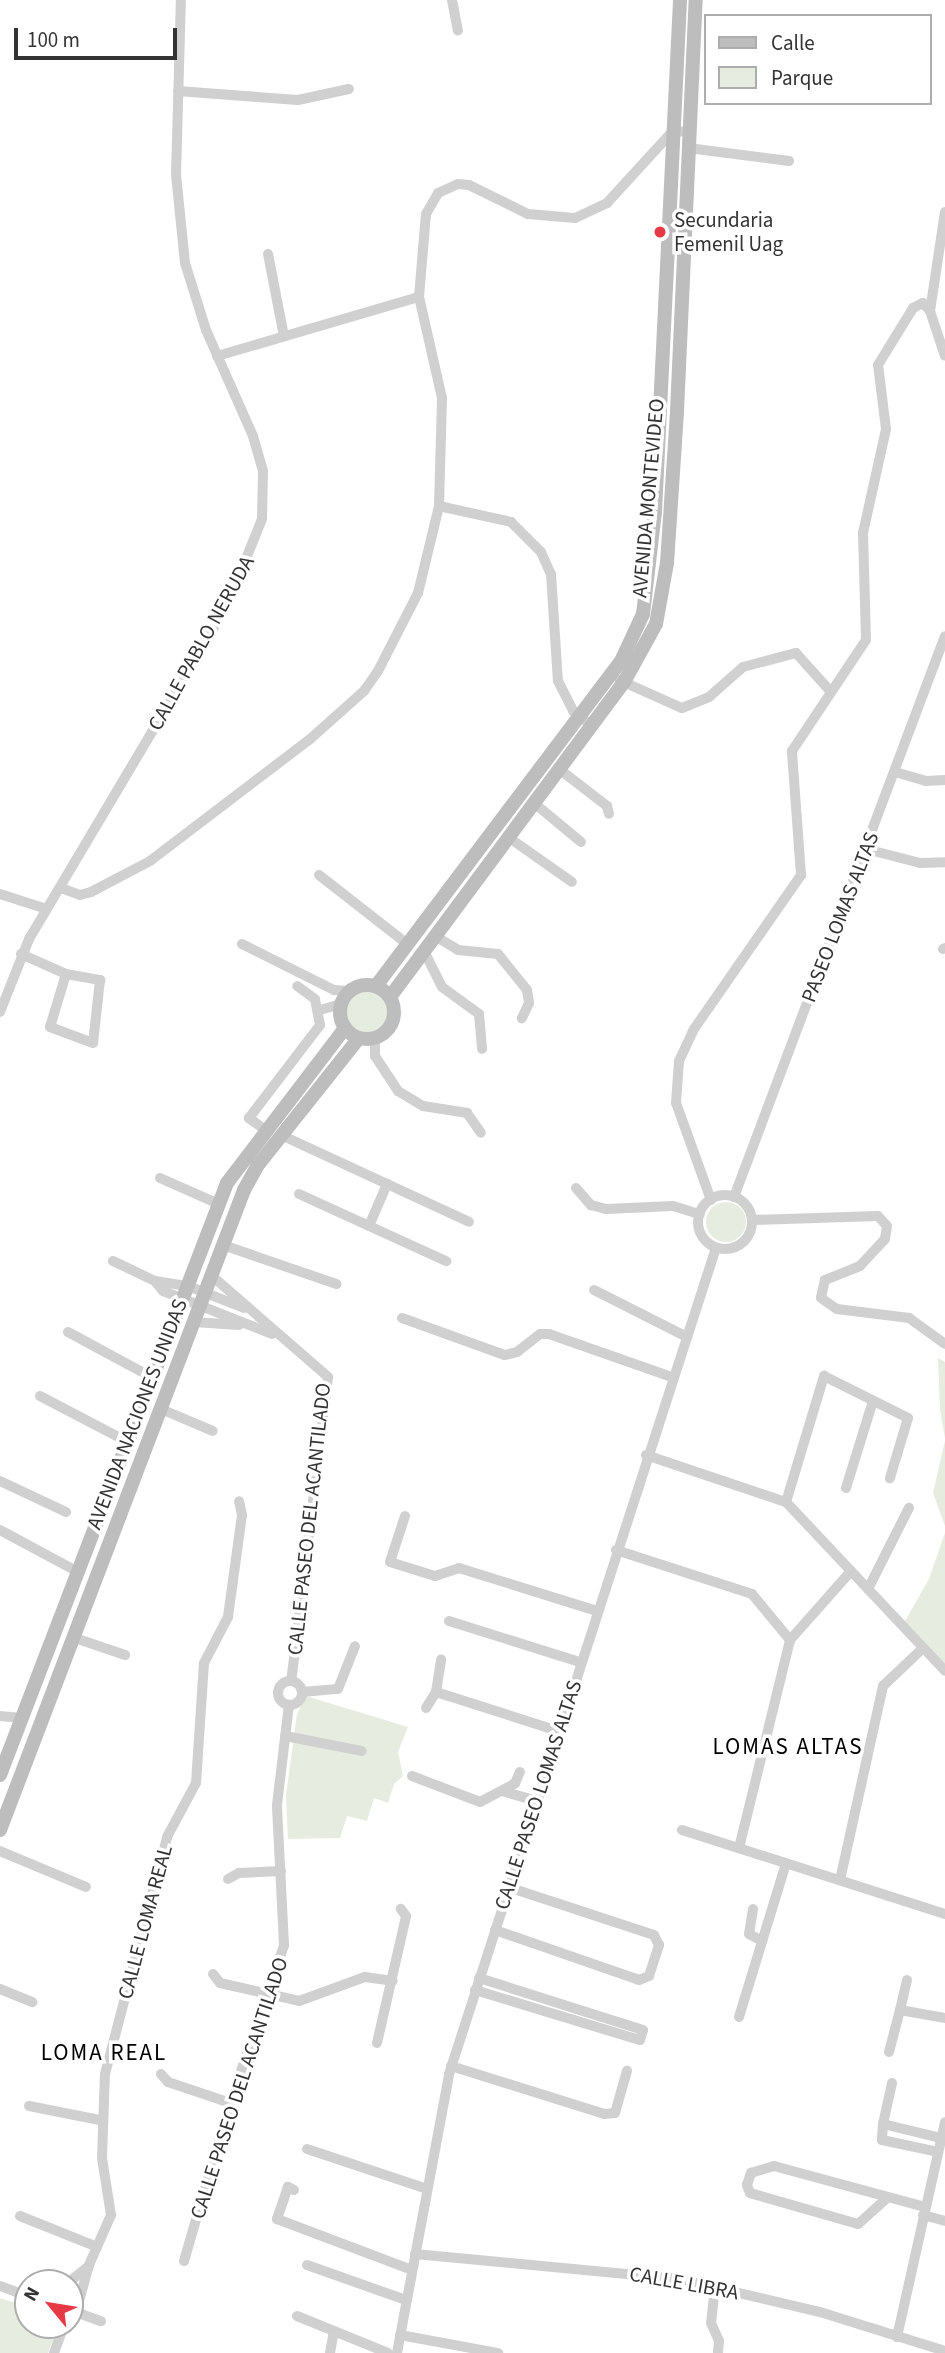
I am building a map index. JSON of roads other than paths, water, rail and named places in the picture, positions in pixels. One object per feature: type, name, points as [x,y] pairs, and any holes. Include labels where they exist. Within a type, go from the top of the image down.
[{"type":"street","name":"CALLE PABLO NERUDA","points":[[0,1012],[21,954],[226,606],[256,542],[265,496],[263,471],[253,436],[195,301],[184,251],[176,175],[181,0]]},
{"type":"street","points":[[452,0],[458,30]]},
{"type":"street","name":"AVENIDA MONTEVIDEO","points":[[390,997],[591,725],[617,679],[639,626],[651,561],[661,409],[680,0]]},
{"type":"street","name":"AVENIDA MONTEVIDEO","points":[[376,986],[579,716],[617,679],[652,634],[667,563],[677,411],[696,0]]},
{"type":"street","points":[[178,91],[298,100],[349,89]]},
{"type":"street","points":[[61,888],[80,895],[91,892],[150,861],[309,740],[364,691],[418,593],[439,506],[442,398],[418,297],[426,214],[447,187],[469,185],[528,214],[575,218],[607,203],[673,131],[689,132]]},
{"type":"street","points":[[688,148],[789,161]]},
{"type":"street","points":[[930,311],[945,212]]},
{"type":"street","points":[[268,254],[284,336]]},
{"type":"street","points":[[217,356],[418,297]]},
{"type":"street","points":[[711,1200],[676,1103],[679,1061],[694,1029],[800,880],[792,751],[866,640],[863,533],[886,429],[878,365],[913,308],[923,303],[930,311],[945,356]]},
{"type":"street","points":[[661,409],[677,411]]},
{"type":"street","points":[[439,506],[511,522],[541,552],[551,574],[558,681],[579,716],[591,725]]},
{"type":"street","points":[[651,561],[667,563]]},
{"type":"street","name":"PASEO LOMAS ALTAS","points":[[734,1197],[945,636]]},
{"type":"street","points":[[617,679],[682,708],[709,697],[743,667],[796,653],[831,692]]},
{"type":"street","points":[[559,769],[607,806],[609,814]]},
{"type":"street","points":[[895,772],[926,780],[945,780]]},
{"type":"street","points":[[534,803],[581,842]]},
{"type":"street","points":[[508,837],[572,882]]},
{"type":"street","points":[[866,849],[920,863],[945,862]]},
{"type":"street","points":[[319,875],[406,943]]},
{"type":"street","points":[[0,894],[47,909]]},
{"type":"street","points":[[435,936],[458,950],[498,954],[527,990],[529,1003],[522,1018]]},
{"type":"street","points":[[242,944],[334,990],[351,991],[376,986],[390,997],[393,1021],[375,1039],[374,1056],[398,1091],[423,1106],[467,1113],[481,1133]]},
{"type":"street","points":[[424,951],[442,987],[479,1014],[482,1049]]},
{"type":"street","points":[[21,954],[66,974],[100,980],[93,1043],[50,1027],[66,974]]},
{"type":"street","points":[[264,1129],[249,1118],[320,1025],[320,1010],[315,999],[297,986]]},
{"type":"street","points":[[320,1010],[341,1004],[351,991]]},
{"type":"street","points":[[341,1004],[345,1028],[359,1038],[375,1039]]},
{"type":"street","name":"AVENIDA NACIONES UNIDAS","points":[[0,1775],[234,1169],[345,1028]]},
{"type":"street","name":"AVENIDA NACIONES UNIDAS","points":[[0,1830],[251,1176],[359,1038]]},
{"type":"street","points":[[281,1135],[469,1222]]},
{"type":"street","points":[[160,1178],[219,1204]]},
{"type":"street","points":[[369,1226],[387,1184]]},
{"type":"street","points":[[576,1188],[591,1205],[606,1209],[673,1206],[700,1214]]},
{"type":"street","points":[[299,1194],[446,1261]]},
{"type":"street","points":[[734,1197],[746,1206],[752,1220],[741,1244],[716,1248],[703,1237],[700,1214],[711,1200],[734,1197]]},
{"type":"street","points":[[752,1220],[878,1216],[887,1226],[885,1240],[860,1266],[825,1280],[821,1297],[837,1309],[909,1318],[945,1344]]},
{"type":"street","points":[[223,1245],[336,1284]]},
{"type":"street","name":"CALLE PASEO LOMAS ALTAS","points":[[397,2353],[451,2066],[646,1455],[716,1248]]},
{"type":"street","points":[[113,1261],[155,1281]]},
{"type":"street","name":"CALLE PASEO DEL ACANTILADO","points":[[212,1276],[328,1377],[291,1681]]},
{"type":"street","name":"CALLE PASEO DEL ACANTILADO","points":[[155,1281],[188,1286],[251,1311]]},
{"type":"street","name":"CALLE PASEO DEL ACANTILADO","points":[[155,1281],[163,1291],[183,1300],[279,1336]]},
{"type":"street","points":[[594,1290],[685,1336]]},
{"type":"street","points":[[402,1318],[505,1355],[517,1353],[540,1334],[549,1334],[672,1377]]},
{"type":"street","name":"CALLE PASEO DEL ACANTILADO","points":[[194,1322],[250,1325]]},
{"type":"street","points":[[68,1332],[153,1378]]},
{"type":"street","points":[[786,1502],[824,1376],[908,1418],[890,1478]]},
{"type":"street","points":[[40,1396],[128,1442]]},
{"type":"street","points":[[846,1488],[873,1401]]},
{"type":"street","points":[[161,1409],[213,1431]]},
{"type":"street","points":[[646,1455],[786,1502],[945,1671]]},
{"type":"street","points":[[0,1481],[66,1512]]},
{"type":"street","name":"CALLE LOMA REAL","points":[[84,2280],[111,2215],[100,2120],[105,2074],[167,1837],[196,1783],[204,1663],[229,1612],[242,1515],[239,1501]]},
{"type":"street","points":[[868,1589],[909,1508]]},
{"type":"street","points":[[405,1516],[390,1562],[435,1576],[459,1568],[597,1611]]},
{"type":"street","points":[[0,1530],[78,1572]]},
{"type":"street","points":[[616,1550],[752,1594],[790,1640]]},
{"type":"street","points":[[739,1849],[790,1640],[851,1571]]},
{"type":"street","points":[[449,1621],[580,1662]]},
{"type":"street","points":[[75,1638],[125,1655]]},
{"type":"street","points":[[302,1692],[299,1700],[289,1705],[281,1700],[278,1690],[291,1681],[302,1692],[338,1689],[355,1646]]},
{"type":"street","points":[[840,1880],[883,1686],[923,1648]]},
{"type":"street","points":[[426,1708],[436,1692],[441,1659]]},
{"type":"street","points":[[436,1692],[558,1731]]},
{"type":"street","name":"CALLE PASEO DEL ACANTILADO","points":[[184,2261],[230,2103],[284,1945],[277,1805],[289,1705]]},
{"type":"street","points":[[0,1716],[22,1718]]},
{"type":"street","points":[[285,1736],[362,1751]]},
{"type":"street","points":[[412,1776],[480,1802],[516,1783],[520,1772]]},
{"type":"street","points":[[502,1791],[536,1801]]},
{"type":"street","points":[[682,1830],[945,1914]]},
{"type":"street","points":[[0,1852],[86,1887]]},
{"type":"street","points":[[738,2017],[786,1863]]},
{"type":"street","points":[[228,1879],[281,1871]]},
{"type":"street","points":[[495,1930],[639,1980],[649,1976],[656,1956],[659,1939],[654,1935],[508,1887]]},
{"type":"street","points":[[377,2043],[406,1916],[401,1909]]},
{"type":"street","points":[[753,1909],[749,1934],[762,1941]]},
{"type":"street","points":[[213,1974],[220,1983],[299,2001],[365,1977],[393,1981]]},
{"type":"street","points":[[475,1990],[640,2040],[643,2030],[479,1978]]},
{"type":"street","points":[[889,2052],[907,1980]]},
{"type":"street","points":[[0,1989],[32,2002]]},
{"type":"street","points":[[900,2010],[945,2018]]},
{"type":"street","points":[[451,2066],[604,2114],[615,2113],[627,2071]]},
{"type":"street","points":[[161,2074],[168,2082],[230,2103]]},
{"type":"street","points":[[892,2083],[882,2140],[938,2152]]},
{"type":"street","points":[[29,2106],[100,2120]]},
{"type":"street","points":[[897,2337],[945,2122]]},
{"type":"street","points":[[883,2124],[941,2138]]},
{"type":"street","points":[[307,2149],[427,2189]]},
{"type":"street","points":[[887,2198],[858,2224],[750,2193],[747,2185],[751,2173],[774,2166],[887,2198],[945,2221]]},
{"type":"street","points":[[294,2190],[288,2187],[276,2219],[412,2270]]},
{"type":"street","points":[[20,2216],[97,2247]]},
{"type":"street","name":"CALLE LIBRA","points":[[415,2253],[647,2274],[715,2286],[945,2351]]},
{"type":"street","points":[[307,2265],[407,2301]]},
{"type":"street","name":"CALLE LOMA REAL","points":[[84,2270],[89,2266]]},
{"type":"street","points":[[715,2286],[711,2323],[719,2341],[718,2353]]},
{"type":"street","points":[[84,2315],[101,2321]]},
{"type":"street","points":[[297,2316],[388,2353]]},
{"type":"street","points":[[330,2353],[334,2331]]},
{"type":"street","points":[[400,2335],[498,2353]]},
{"type":"place","name":"Secundaria Femenil Uag","points":[[660,232]]},
{"type":"district","name":"LOMAS ALTAS","points":[[788,1747]]},
{"type":"district","name":"LOMA REAL","points":[[104,2053]]}]
